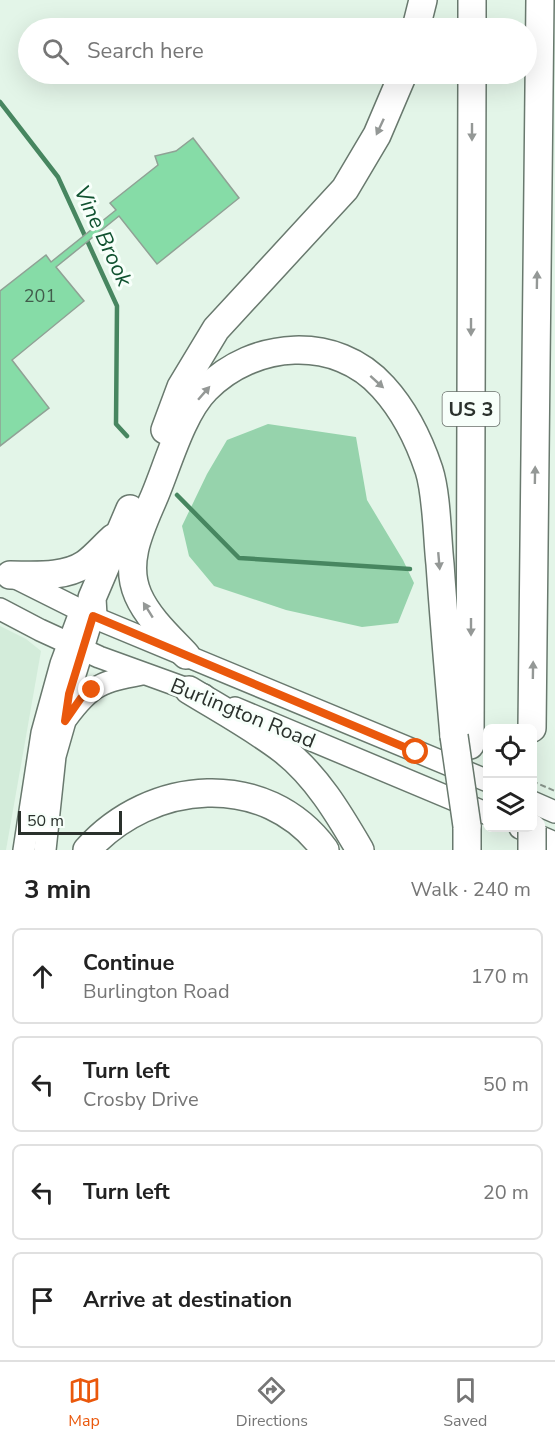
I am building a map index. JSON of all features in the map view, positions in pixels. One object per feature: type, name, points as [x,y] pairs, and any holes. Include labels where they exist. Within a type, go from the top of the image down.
[{"type":"highway","points":[[418,18],[423,0]]},
{"type":"highway","points":[[472,0],[472,18]]},
{"type":"highway","points":[[532,724],[540,0]]},
{"type":"highway","points":[[89,608],[181,387],[197,357],[216,329],[237,305],[345,189],[377,135],[399,84]]},
{"type":"highway","name":"US 3","points":[[462,741],[472,84]]},
{"type":"highway","points":[[186,655],[152,618],[137,594],[133,567],[135,542],[188,415],[205,390],[230,370],[262,354],[296,349],[330,354],[358,366],[383,386],[402,410],[429,472],[474,830]]},
{"type":"highway","points":[[5,572],[43,575],[70,572],[85,564],[122,528]]},
{"type":"highway","points":[[189,690],[283,750],[315,782],[338,813],[360,850]]},
{"type":"highway","points":[[87,850],[116,825],[146,807],[180,795],[208,792],[234,794],[258,800],[283,811],[302,825],[325,850]]},
{"type":"highway","points":[[532,832],[532,850]]},
{"type":"main road","name":"Burlington Road","points":[[5,572],[89,608],[186,655],[483,779]]},
{"type":"main road","points":[[24,850],[42,733],[89,608]]},
{"type":"main road","name":"Burlington Road","points":[[0,609],[76,647],[263,719],[474,830]]},
{"type":"main road","points":[[45,850],[55,756],[65,721],[76,647]]},
{"type":"main road","points":[[65,721],[81,698],[98,685],[106,681],[142,674]]},
{"type":"main road","points":[[537,804],[555,812]]},
{"type":"main road","points":[[529,832],[555,843]]},
{"type":"path","points":[[537,783],[555,791]]},
{"type":"shaded area","points":[[0,626],[26,639],[41,651],[6,850],[0,850]]},
{"type":"green space","points":[[268,424],[356,437],[367,500],[414,583],[398,623],[362,627],[286,610],[214,586],[189,556],[182,526],[207,474],[227,440]]},
{"type":"building","points":[[193,138],[239,198],[157,264],[119,216],[56,267],[84,301],[12,360],[49,408],[0,446],[0,291],[46,255],[51,262],[116,210],[110,203],[158,165],[155,156],[176,151]]},
{"type":"waterway","name":"Vine Brook","points":[[0,102],[58,177],[117,306],[116,424],[127,436]]},
{"type":"waterway","name":"Vine Brook","points":[[177,495],[239,558],[410,569]]},
{"type":"route","points":[[92,690],[81,698],[65,721],[69,694],[93,616],[416,752]]}]
